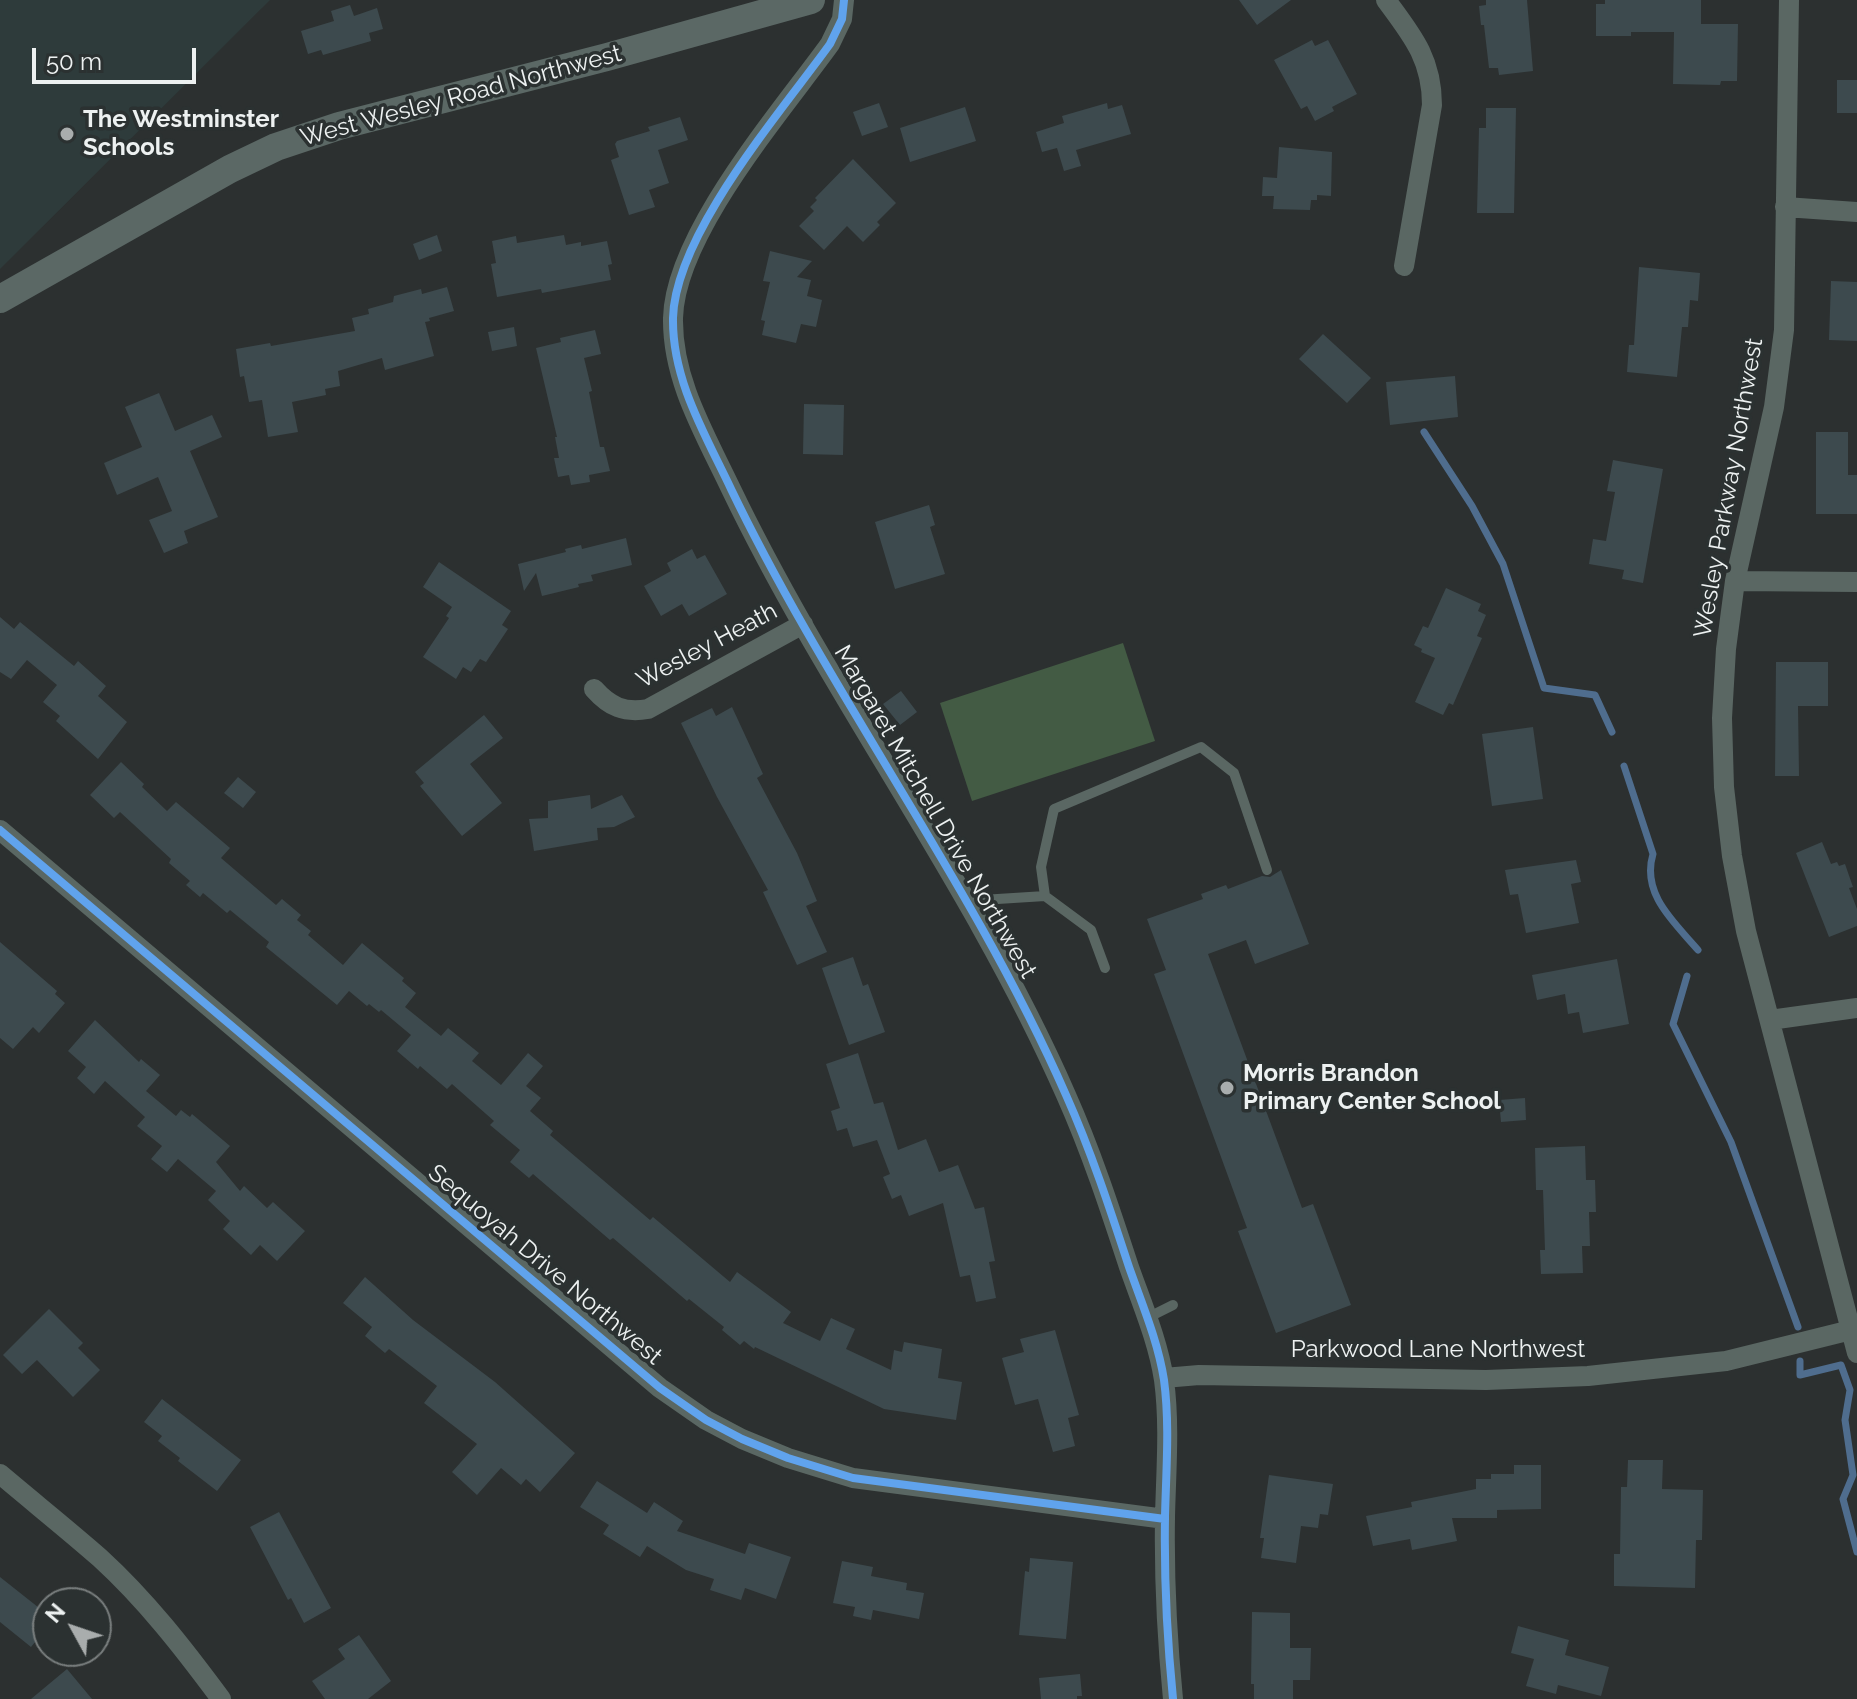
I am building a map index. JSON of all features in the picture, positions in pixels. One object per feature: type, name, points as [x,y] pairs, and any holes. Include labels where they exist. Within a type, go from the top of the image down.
[{"type":"street","name":"West Wesley Road Northwest","points":[[0,299],[230,169],[276,147],[339,126],[607,57],[811,0]]},
{"type":"street","name":"Margaret Mitchell Drive Northwest","points":[[844,0],[842,19],[830,44],[731,180],[704,224],[681,273],[673,314],[675,356],[687,395],[760,549],[966,901],[1038,1032],[1096,1171],[1147,1318],[1164,1378],[1168,1425],[1166,1623],[1173,1699]]},
{"type":"street","points":[[1386,0],[1426,59],[1432,81],[1432,105],[1404,266]]},
{"type":"street","name":"Wesley Parkway Northwest","points":[[1789,0],[1784,330],[1774,407],[1735,581],[1726,649],[1722,718],[1724,787],[1740,901],[1857,1353]]},
{"type":"street","points":[[1785,207],[1857,212]]},
{"type":"street","points":[[1735,581],[1857,582]]},
{"type":"street","name":"Wesley Heath","points":[[594,689],[605,702],[619,709],[648,709],[803,624]]},
{"type":"street","name":"Sequoyah Drive Northwest","points":[[0,830],[660,1388],[706,1420],[788,1458],[853,1478],[1165,1519]]},
{"type":"street","points":[[1770,1020],[1857,1008]]},
{"type":"street","name":"Parkwood Lane Northwest","points":[[1164,1378],[1199,1375],[1486,1380],[1588,1376],[1726,1361],[1851,1330]]},
{"type":"street","points":[[0,1474],[101,1559],[184,1649],[221,1699]]},
{"type":"lane","points":[[1045,896],[1041,867],[1054,809],[1201,747],[1234,773],[1267,870]]},
{"type":"lane","points":[[966,901],[1045,896],[1091,930],[1105,968]]},
{"type":"lane","points":[[1147,1318],[1173,1305]]},
{"type":"shaded area","name":"The Westminster Schools","points":[[0,0],[270,0],[0,269]]},
{"type":"green space","points":[[1123,643],[1155,741],[972,801],[940,703]]},
{"type":"building","points":[[1239,0],[1291,0],[1257,25]]},
{"type":"building","points":[[1486,0],[1527,0],[1533,71],[1499,75],[1498,68],[1489,68],[1479,6],[1486,5]]},
{"type":"building","points":[[1605,0],[1701,0],[1701,24],[1738,24],[1737,81],[1721,81],[1720,85],[1673,84],[1674,32],[1596,36],[1596,4],[1605,4]]},
{"type":"building","points":[[350,5],[354,16],[377,8],[383,29],[369,33],[371,41],[323,55],[321,50],[308,54],[301,31],[334,21],[331,11]]},
{"type":"building","points":[[1312,40],[1315,46],[1328,40],[1357,94],[1332,107],[1334,111],[1315,121],[1307,106],[1301,109],[1274,60]]},
{"type":"building","points":[[1837,80],[1857,80],[1857,113],[1837,113]]},
{"type":"building","points":[[879,103],[888,127],[862,136],[853,112]]},
{"type":"building","points":[[1107,103],[1108,109],[1122,105],[1131,134],[1076,150],[1081,166],[1064,171],[1057,148],[1042,152],[1036,132],[1064,123],[1062,116]]},
{"type":"building","points":[[965,107],[976,141],[910,162],[900,128]]},
{"type":"building","points":[[1486,108],[1516,108],[1514,213],[1477,213],[1479,128],[1486,128]]},
{"type":"building","points":[[680,117],[688,140],[658,150],[669,183],[649,190],[655,207],[629,215],[611,160],[619,157],[615,144],[650,131],[648,127]]},
{"type":"building","points":[[1279,147],[1332,152],[1331,196],[1317,195],[1317,200],[1311,200],[1310,210],[1273,209],[1274,196],[1262,196],[1263,177],[1277,178]]},
{"type":"building","points":[[853,159],[896,203],[863,242],[847,226],[824,250],[799,226],[814,211],[810,207],[817,200],[815,198]]},
{"type":"building","points":[[437,235],[442,251],[419,260],[413,244]]},
{"type":"building","points":[[564,235],[566,245],[581,242],[581,246],[607,241],[612,264],[608,265],[611,280],[542,293],[541,289],[497,297],[491,264],[496,263],[492,241],[516,236],[517,243]]},
{"type":"building","points":[[770,251],[812,261],[797,277],[811,280],[807,296],[822,300],[816,327],[801,324],[796,343],[762,335],[765,321],[761,320],[770,282],[763,281]]},
{"type":"building","points":[[1639,267],[1700,273],[1698,301],[1690,300],[1688,327],[1682,327],[1677,377],[1627,372],[1629,345],[1634,345]]},
{"type":"building","points":[[1831,281],[1857,282],[1857,341],[1829,340]]},
{"type":"building","points":[[447,287],[454,311],[425,322],[434,356],[385,370],[382,358],[338,371],[340,386],[325,389],[326,395],[292,402],[298,432],[268,437],[262,400],[249,402],[244,376],[240,377],[236,349],[355,331],[352,318],[369,314],[368,309],[393,302],[394,296],[421,289],[422,294]]},
{"type":"building","points":[[514,327],[517,346],[492,351],[488,332]]},
{"type":"building","points":[[595,330],[601,354],[584,358],[600,447],[604,447],[610,471],[589,475],[590,482],[571,485],[569,475],[558,477],[554,458],[559,458],[557,437],[536,348],[561,342],[560,338]]},
{"type":"building","points":[[1323,334],[1371,378],[1347,403],[1299,359]]},
{"type":"building","points":[[1455,376],[1458,417],[1390,425],[1386,382]]},
{"type":"building","points":[[159,393],[175,431],[212,415],[222,437],[190,451],[218,517],[184,531],[188,543],[164,553],[149,520],[172,511],[158,477],[117,495],[104,463],[142,447],[125,407]]},
{"type":"building","points":[[804,404],[844,405],[843,455],[803,454]]},
{"type":"building","points":[[1816,432],[1848,432],[1848,475],[1857,475],[1857,514],[1816,514]]},
{"type":"building","points":[[1613,460],[1663,469],[1643,583],[1622,579],[1624,570],[1589,564],[1593,539],[1606,541],[1615,492],[1607,491]]},
{"type":"building","points":[[929,505],[935,525],[930,527],[945,574],[895,589],[875,522]]},
{"type":"building","points":[[626,538],[632,565],[591,575],[593,581],[578,584],[579,587],[542,596],[536,573],[524,591],[518,564],[581,545],[582,549]]},
{"type":"building","points":[[692,549],[697,559],[705,555],[727,594],[689,616],[682,604],[661,616],[644,586],[671,571],[667,563]]},
{"type":"building","points":[[439,562],[511,611],[502,625],[508,629],[486,662],[480,659],[471,672],[463,667],[456,679],[423,657],[449,618],[446,616],[452,607],[423,587]]},
{"type":"building","points":[[1446,588],[1481,604],[1478,611],[1486,615],[1477,636],[1482,638],[1453,705],[1449,703],[1443,715],[1415,702],[1435,658],[1414,645],[1423,626],[1428,628]]},
{"type":"building","points":[[0,617],[14,629],[20,622],[74,666],[78,661],[106,686],[98,696],[127,722],[98,759],[56,721],[60,716],[43,702],[57,685],[27,660],[11,679],[0,672]]},
{"type":"building","points":[[1776,662],[1828,662],[1828,706],[1798,706],[1799,776],[1775,776]]},
{"type":"building","points":[[901,691],[917,712],[900,725],[883,704]]},
{"type":"building","points":[[732,707],[763,774],[757,778],[797,853],[817,901],[806,906],[827,952],[797,965],[763,892],[768,890],[681,723],[712,708],[716,716]]},
{"type":"building","points":[[484,715],[503,738],[470,764],[502,803],[462,836],[420,786],[424,783],[415,772]]},
{"type":"building","points":[[1533,727],[1543,799],[1492,806],[1482,734]]},
{"type":"building","points":[[121,762],[167,811],[176,802],[230,848],[221,858],[276,905],[282,899],[301,915],[297,920],[311,931],[308,935],[343,965],[362,943],[404,978],[402,981],[416,993],[405,1007],[441,1036],[448,1028],[479,1053],[472,1061],[501,1085],[528,1053],[543,1066],[526,1086],[541,1098],[530,1111],[553,1131],[550,1135],[650,1220],[653,1217],[730,1282],[737,1272],[791,1312],[783,1323],[820,1341],[831,1318],[855,1329],[846,1349],[891,1370],[894,1350],[902,1352],[904,1342],[942,1349],[938,1378],[962,1382],[956,1420],[884,1409],[754,1349],[744,1341],[740,1345],[722,1330],[724,1327],[689,1299],[687,1301],[613,1238],[610,1240],[533,1174],[529,1178],[510,1162],[520,1150],[490,1125],[494,1121],[452,1084],[447,1089],[397,1051],[411,1035],[381,1010],[379,1012],[369,1004],[367,1006],[349,991],[337,1005],[266,947],[269,942],[230,910],[227,913],[203,893],[200,897],[186,885],[190,881],[169,863],[171,859],[120,812],[114,818],[90,795]]},
{"type":"building","points":[[238,777],[256,792],[243,808],[224,793]]},
{"type":"building","points":[[590,795],[591,809],[622,795],[635,817],[614,827],[597,828],[598,840],[534,851],[529,819],[548,818],[548,801]]},
{"type":"building","points":[[1822,842],[1831,864],[1845,864],[1857,909],[1857,926],[1829,937],[1796,853]]},
{"type":"building","points":[[1576,860],[1581,882],[1571,884],[1579,923],[1526,933],[1518,894],[1510,895],[1505,870]]},
{"type":"building","name":"Morris Brandon Primary Center School","points":[[1281,870],[1309,944],[1255,964],[1246,940],[1208,954],[1302,1208],[1313,1204],[1351,1305],[1276,1333],[1238,1231],[1247,1228],[1154,974],[1166,970],[1147,919],[1203,899],[1201,894],[1226,885],[1228,889],[1262,876],[1270,877]]},
{"type":"building","points":[[0,942],[57,991],[55,994],[65,1003],[39,1033],[33,1027],[13,1049],[0,1038]]},
{"type":"building","points":[[853,957],[863,986],[868,984],[885,1032],[849,1045],[822,968]]},
{"type":"building","points":[[1617,959],[1629,1024],[1583,1033],[1579,1012],[1568,1014],[1565,994],[1537,1000],[1532,975]]},
{"type":"building","points":[[95,1020],[139,1062],[141,1059],[160,1075],[146,1091],[176,1116],[181,1110],[190,1117],[192,1114],[230,1146],[216,1162],[240,1191],[244,1186],[267,1208],[273,1202],[305,1231],[277,1261],[260,1245],[251,1255],[223,1229],[230,1221],[208,1200],[216,1191],[178,1159],[167,1172],[151,1159],[162,1146],[137,1126],[145,1117],[105,1081],[94,1094],[77,1078],[86,1067],[68,1051]]},
{"type":"building","points":[[858,1053],[874,1104],[883,1102],[898,1150],[926,1139],[939,1172],[958,1165],[975,1209],[984,1207],[995,1261],[989,1262],[996,1298],[976,1302],[970,1275],[960,1277],[943,1203],[909,1216],[901,1195],[892,1199],[883,1177],[890,1174],[877,1140],[853,1147],[847,1128],[837,1131],[831,1111],[840,1108],[826,1064]]},
{"type":"building","points":[[1525,1098],[1526,1120],[1501,1122],[1499,1100]]},
{"type":"building","points":[[1585,1146],[1586,1180],[1595,1180],[1596,1212],[1589,1212],[1590,1246],[1582,1246],[1583,1273],[1541,1274],[1540,1250],[1545,1250],[1543,1190],[1536,1190],[1535,1148]]},
{"type":"building","points":[[365,1277],[413,1320],[495,1382],[575,1453],[540,1492],[526,1479],[521,1485],[501,1468],[477,1495],[452,1472],[477,1444],[424,1403],[437,1386],[389,1349],[385,1353],[365,1336],[372,1327],[343,1303]]},
{"type":"building","points":[[49,1309],[83,1343],[78,1348],[100,1370],[73,1397],[37,1360],[22,1374],[3,1355]]},
{"type":"building","points":[[1055,1330],[1079,1415],[1068,1418],[1075,1446],[1053,1452],[1038,1399],[1015,1405],[1002,1358],[1024,1352],[1020,1339]]},
{"type":"building","points":[[162,1399],[241,1460],[217,1491],[178,1461],[180,1458],[158,1441],[162,1436],[144,1422]]},
{"type":"building","points":[[1628,1460],[1663,1460],[1662,1489],[1703,1490],[1702,1540],[1696,1540],[1695,1588],[1614,1586],[1614,1554],[1620,1554],[1621,1487],[1627,1487]]},
{"type":"building","points":[[1514,1465],[1541,1465],[1541,1509],[1497,1510],[1497,1518],[1452,1518],[1457,1541],[1412,1550],[1410,1539],[1373,1546],[1366,1516],[1412,1507],[1411,1502],[1476,1489],[1476,1479],[1491,1479],[1491,1474],[1514,1474]]},
{"type":"building","points":[[1269,1475],[1333,1484],[1328,1515],[1320,1514],[1318,1528],[1301,1526],[1296,1563],[1261,1558],[1264,1538],[1260,1538]]},
{"type":"building","points":[[597,1481],[647,1513],[654,1502],[683,1521],[677,1531],[745,1554],[749,1543],[791,1557],[776,1599],[745,1588],[741,1600],[710,1590],[714,1579],[686,1570],[647,1546],[640,1557],[603,1534],[609,1525],[580,1507]]},
{"type":"building","points":[[279,1512],[331,1608],[304,1623],[291,1598],[288,1600],[250,1527]]},
{"type":"building","points":[[1030,1558],[1073,1562],[1066,1639],[1019,1635],[1025,1571],[1029,1572]]},
{"type":"building","points":[[842,1561],[873,1567],[871,1576],[907,1583],[906,1590],[924,1593],[919,1619],[873,1610],[871,1620],[853,1616],[855,1607],[833,1603]]},
{"type":"building","points":[[0,1577],[32,1602],[32,1646],[0,1622]]},
{"type":"building","points":[[1252,1612],[1290,1613],[1290,1648],[1311,1648],[1310,1680],[1293,1680],[1293,1699],[1254,1699],[1254,1684],[1251,1684]]},
{"type":"building","points":[[1518,1626],[1569,1640],[1565,1655],[1609,1667],[1601,1696],[1558,1685],[1556,1694],[1526,1686],[1534,1659],[1511,1653]]},
{"type":"building","points":[[359,1635],[391,1681],[368,1699],[325,1699],[312,1681],[345,1659],[338,1649]]},
{"type":"building","points":[[67,1669],[92,1699],[31,1699]]},
{"type":"building","points":[[1080,1674],[1082,1696],[1077,1696],[1077,1699],[1041,1699],[1039,1678]]},
{"type":"waterway","points":[[1424,432],[1472,506],[1503,564],[1544,688],[1595,695],[1612,732]]},
{"type":"waterway","points":[[1624,766],[1653,854],[1652,882],[1656,895],[1670,918],[1698,950]]},
{"type":"waterway","points":[[1687,976],[1673,1024],[1731,1142],[1798,1327]]},
{"type":"waterway","points":[[1800,1361],[1800,1375],[1841,1365],[1850,1390],[1845,1420],[1853,1475],[1843,1499],[1857,1552]]},
{"type":"cycle path","points":[[844,0],[842,19],[830,44],[759,138],[691,249],[678,285],[673,318],[678,363],[701,427],[770,566],[988,940],[1029,1017],[1092,1159],[1149,1323],[1164,1380],[1167,1431],[1166,1585],[1173,1699]]},
{"type":"cycle path","points":[[0,830],[660,1388],[706,1420],[788,1458],[853,1478],[1165,1519]]},
{"type":"place","name":"The Westminster Schools","points":[[67,134]]},
{"type":"place","name":"Morris Brandon Primary Center School","points":[[1227,1088]]}]
